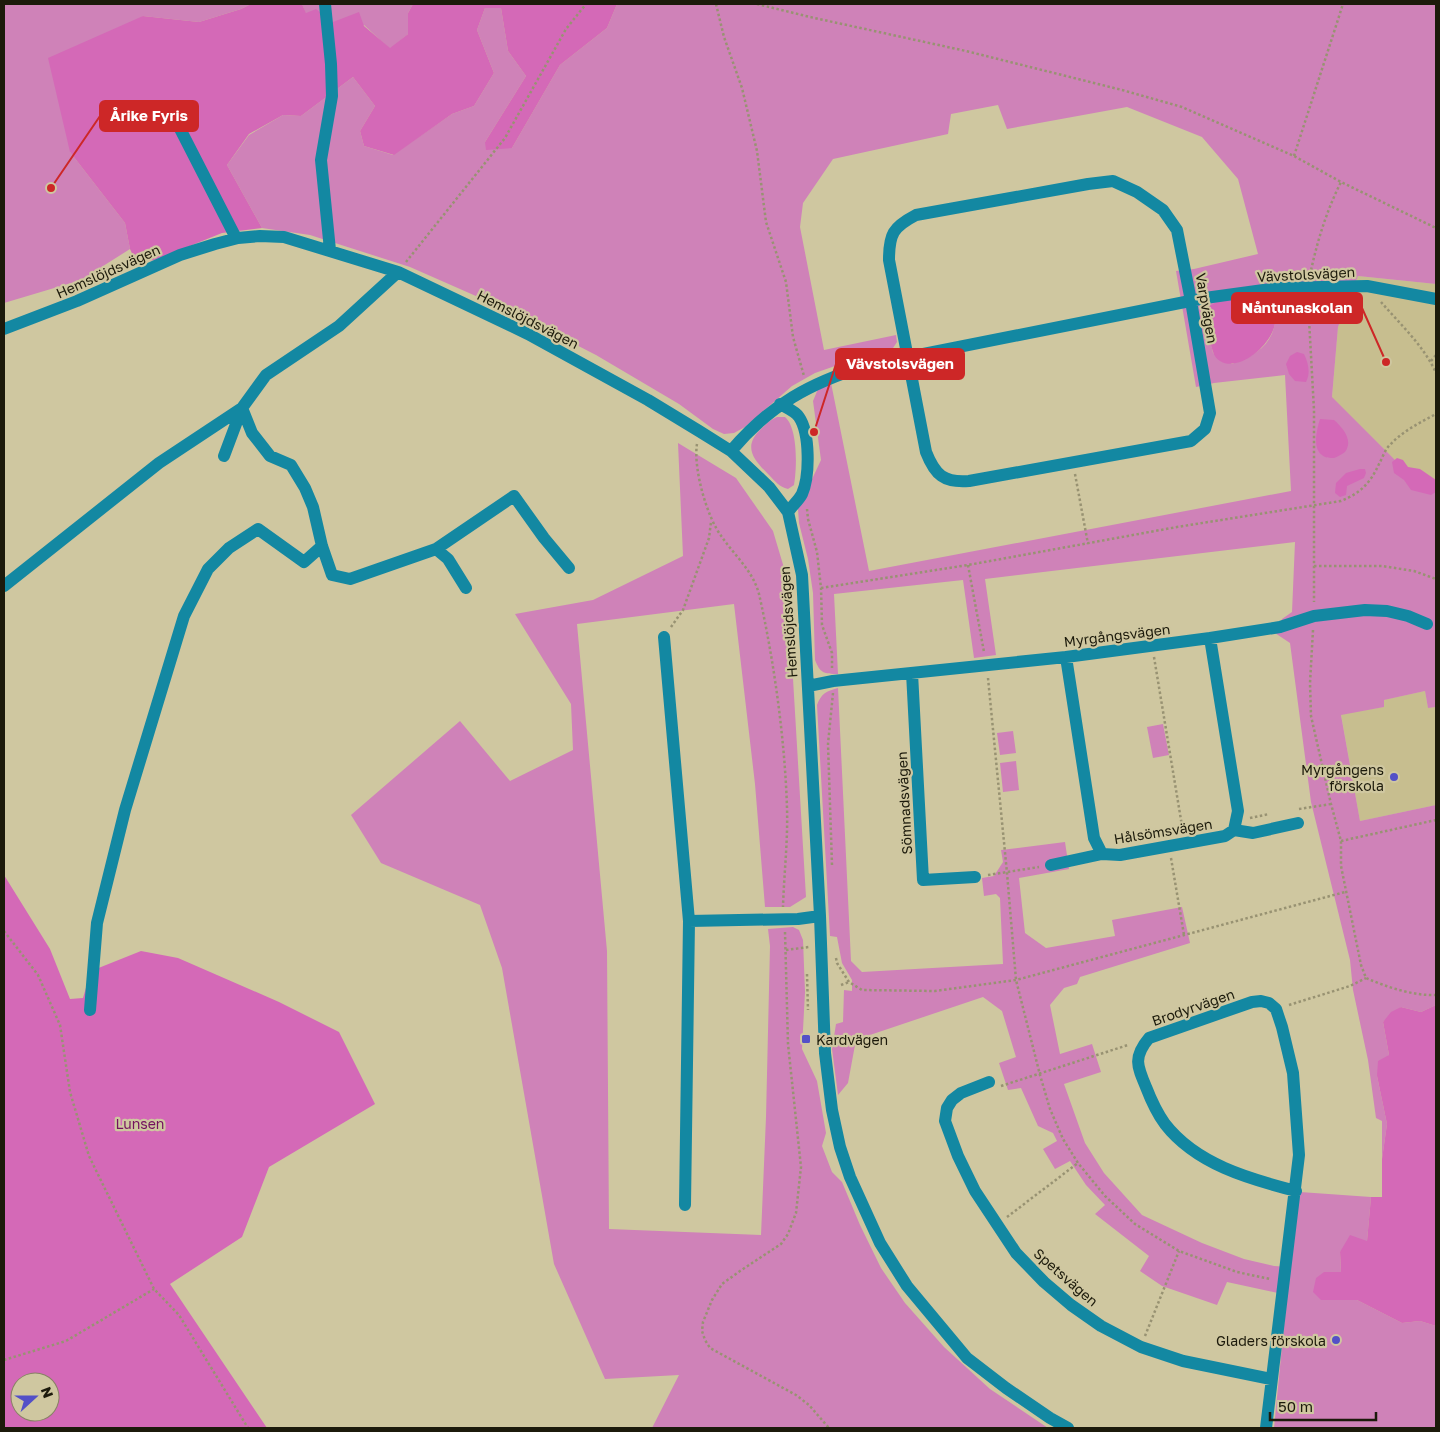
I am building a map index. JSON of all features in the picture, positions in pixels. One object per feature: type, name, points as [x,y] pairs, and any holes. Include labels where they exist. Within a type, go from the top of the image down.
[{"type":"street","points":[[325,4],[332,64],[332,96],[321,160],[330,250]]},
{"type":"street","points":[[174,117],[236,238]]},
{"type":"street","name":"Varpvägen","points":[[1114,181],[1137,192],[1163,210],[1177,230],[1191,301],[1210,413],[1205,429],[1191,440],[955,482],[944,478],[935,471],[926,452],[889,260],[889,241],[900,223],[916,215],[1114,181]]},
{"type":"street","name":"Hemslöjdsvägen","points":[[4,329],[77,301],[180,255],[236,238],[260,236],[284,238],[330,250],[398,272],[528,334],[648,400],[731,451],[769,487],[788,512],[802,575],[820,916],[825,1053],[832,1110],[840,1147],[850,1176],[880,1243],[907,1286],[967,1358],[1006,1388],[1068,1428]]},
{"type":"street","points":[[224,456],[242,408],[266,375],[339,326],[398,272]]},
{"type":"street","name":"Vävstolsvägen","points":[[731,451],[746,434],[780,404],[807,388],[868,364],[1191,301],[1277,288],[1367,286],[1436,299]]},
{"type":"street","points":[[780,404],[793,411],[799,417],[804,432],[808,458],[807,476],[802,494],[788,512]]},
{"type":"street","points":[[242,408],[252,433],[270,456],[292,465],[305,488],[313,507],[322,546],[332,575],[350,579],[436,549],[514,496],[544,538],[569,568]]},
{"type":"street","points":[[4,586],[159,463],[242,408]]},
{"type":"street","points":[[90,1010],[97,923],[125,810],[184,616],[208,569],[229,548],[258,530],[304,562],[322,546]]},
{"type":"street","points":[[436,549],[448,559],[466,588]]},
{"type":"street","name":"Myrgångsvägen","points":[[808,686],[833,681],[1066,657],[1152,646],[1280,627],[1314,616],[1365,610],[1387,611],[1408,616],[1427,624]]},
{"type":"street","points":[[664,637],[689,922],[685,1205]]},
{"type":"street","name":"Hålsömsvägen","points":[[1066,657],[1094,838],[1102,854],[1120,855],[1225,836],[1234,830],[1238,811],[1210,638]]},
{"type":"street","name":"Sömnadsvägen","points":[[912,673],[923,880],[975,877]]},
{"type":"street","points":[[1234,830],[1253,833],[1298,823]]},
{"type":"street","points":[[1051,865],[1102,854]]},
{"type":"street","points":[[689,922],[798,920],[820,916]]},
{"type":"street","name":"Brodyrvägen","points":[[1276,1009],[1269,1003],[1261,1001],[1252,1002],[1149,1038],[1139,1052],[1137,1061],[1138,1069],[1155,1107],[1165,1124],[1180,1140],[1206,1159],[1236,1173],[1296,1191]]},
{"type":"street","points":[[1266,1428],[1299,1156],[1293,1073],[1276,1009]]},
{"type":"street","name":"Spetsvägen","points":[[990,1082],[961,1093],[952,1100],[947,1108],[945,1121],[958,1156],[976,1191],[1016,1253],[1058,1294],[1101,1326],[1141,1347],[1183,1362],[1271,1379]]},
{"type":"path","points":[[398,272],[505,138],[566,28],[586,4]]},
{"type":"path","points":[[716,4],[724,37],[742,88],[757,151],[766,222],[786,282],[792,337],[807,388]]},
{"type":"path","points":[[757,4],[966,51],[1182,107],[1294,156],[1341,182],[1436,228]]},
{"type":"path","points":[[1294,156],[1343,4]]},
{"type":"path","points":[[1367,286],[1431,361],[1436,372]]},
{"type":"path","points":[[1431,361],[1436,355]]},
{"type":"path","points":[[821,588],[968,565],[1177,527],[1341,501],[1355,495],[1365,486],[1378,468],[1387,448],[1405,432],[1436,414]]},
{"type":"path","points":[[699,431],[696,462],[712,519],[721,536],[744,564],[759,594],[780,726],[787,807],[783,906],[788,1044],[801,1167],[796,1213],[788,1234],[781,1244],[722,1284],[712,1300],[703,1322],[702,1330],[704,1340],[710,1348],[796,1395],[829,1428]]},
{"type":"path","points":[[1072,462],[1088,544]]},
{"type":"path","points":[[807,504],[808,519],[817,552],[821,588],[822,625],[832,653],[833,703],[828,744],[832,871]]},
{"type":"path","points":[[664,637],[683,610],[707,545],[712,519]]},
{"type":"path","points":[[968,565],[986,665],[1008,873],[1016,980],[1050,1109],[1060,1133],[1078,1163],[1105,1196],[1135,1224],[1179,1252],[1237,1272],[1283,1282]]},
{"type":"path","points":[[1314,566],[1382,566],[1414,572],[1436,579]]},
{"type":"path","points":[[1152,646],[1185,844]]},
{"type":"path","points":[[1341,841],[1436,820]]},
{"type":"path","points":[[1170,846],[1184,935]]},
{"type":"path","points":[[975,877],[1051,865]]},
{"type":"path","points":[[836,954],[837,963],[849,982],[862,990],[934,991],[1016,980],[1345,892]]},
{"type":"path","points":[[4,931],[38,974],[60,1025],[70,1092],[89,1156],[154,1289],[179,1315],[248,1428]]},
{"type":"path","points":[[806,942],[807,948]]},
{"type":"path","points":[[807,966],[808,1010]]},
{"type":"path","points":[[1276,1009],[1350,986],[1366,978]]},
{"type":"path","points":[[841,985],[849,982]]},
{"type":"path","points":[[990,1082],[1002,1086],[1149,1038]]},
{"type":"path","points":[[997,1224],[1078,1163]]},
{"type":"path","points":[[1141,1347],[1179,1252]]},
{"type":"path","points":[[4,1360],[66,1341],[154,1289]]},
{"type":"shaded area","points":[[4,4],[251,4],[199,22],[143,16],[70,152],[125,223],[130,249],[81,280],[4,303]]},
{"type":"shaded area","points":[[302,4],[413,4],[408,13],[408,34],[390,49],[364,25],[333,22],[306,14]]},
{"type":"shaded area","points":[[617,4],[1436,4],[1436,284],[1358,276],[1338,327],[1332,397],[1408,473],[1436,485],[1436,707],[1428,708],[1425,691],[1384,700],[1384,707],[1341,715],[1360,821],[1436,805],[1436,1005],[1421,1012],[1401,1007],[1383,1022],[1389,1055],[1377,1076],[1387,1124],[1382,1159],[1382,1121],[1376,1118],[1368,1060],[1353,990],[1350,960],[1311,802],[1290,643],[1275,633],[1282,619],[1292,612],[1295,542],[985,579],[996,655],[974,658],[963,580],[834,594],[838,674],[823,672],[815,660],[813,593],[798,509],[821,460],[813,401],[818,389],[831,383],[869,571],[1291,491],[1285,375],[1214,383],[1196,387],[1176,271],[1194,269],[1258,254],[1238,179],[1202,137],[1127,107],[1007,129],[998,105],[951,114],[948,134],[833,159],[803,203],[800,227],[824,350],[896,335],[897,342],[885,354],[835,366],[815,373],[792,386],[745,427],[734,433],[724,434],[713,429],[679,404],[596,355],[512,312],[410,267],[310,235],[262,228],[227,165],[249,135],[283,115],[301,116],[353,77],[375,106],[360,131],[364,146],[393,155],[452,114],[474,106],[494,73],[477,30],[485,8],[501,8],[508,51],[526,76],[485,142],[512,148],[560,65],[607,28]],"holes":[[[1209,307],[1276,316],[1275,326],[1268,341],[1249,357],[1232,364],[1213,353],[1206,321]]]},
{"type":"shaded area","points":[[1358,276],[1436,284],[1436,485],[1408,473],[1332,398],[1338,327]]},
{"type":"shaded area","points":[[777,417],[785,417],[789,422],[796,449],[794,485],[788,489],[777,484],[755,459],[751,448],[755,436],[766,424]]},
{"type":"shaded area","points":[[678,443],[736,478],[773,531],[787,578],[806,897],[790,907],[765,907],[755,784],[734,604],[577,624],[607,951],[609,1229],[761,1235],[770,946],[768,929],[793,927],[799,930],[803,940],[805,992],[802,1049],[817,1081],[826,1133],[822,1146],[832,1172],[842,1182],[881,1268],[905,1303],[944,1347],[990,1389],[1048,1428],[652,1428],[679,1375],[605,1379],[554,1264],[502,968],[480,905],[381,863],[351,815],[460,721],[510,781],[573,750],[571,704],[515,614],[593,600],[683,556]]},
{"type":"shaded area","points":[[838,688],[851,961],[862,972],[1003,964],[1000,898],[996,894],[984,896],[982,878],[994,876],[1003,862],[1001,850],[1065,842],[1069,869],[1019,878],[1025,933],[1046,948],[1115,936],[1112,920],[1182,907],[1190,943],[1080,977],[1077,984],[1064,988],[1050,1005],[1060,1054],[1092,1044],[1101,1072],[1064,1084],[1085,1143],[1104,1173],[1142,1215],[1202,1243],[1244,1259],[1274,1266],[1290,1267],[1300,1192],[1371,1197],[1367,1241],[1340,1252],[1341,1272],[1324,1272],[1321,1300],[1357,1300],[1402,1323],[1420,1321],[1436,1326],[1436,1428],[1274,1428],[1287,1295],[1227,1282],[1217,1305],[1162,1286],[1140,1271],[1149,1256],[1095,1214],[1105,1205],[1086,1185],[1070,1161],[1055,1169],[1043,1149],[1057,1141],[1053,1133],[1038,1126],[1021,1088],[1008,1090],[999,1063],[1016,1057],[1002,1011],[983,997],[867,1036],[855,1045],[848,1083],[838,1095],[832,1049],[836,1024],[843,1022],[844,990],[852,991],[852,980],[842,963],[837,937],[830,936],[817,705],[824,694]]},
{"type":"shaded area","name":"Myrgångens förskola","points":[[1425,691],[1428,708],[1436,707],[1436,805],[1360,821],[1341,714],[1384,707],[1383,700]]},
{"type":"shaded area","points":[[1163,724],[1169,755],[1153,758],[1147,727]]},
{"type":"shaded area","points":[[1013,731],[1016,753],[1000,755],[997,733]]},
{"type":"shaded area","points":[[1016,761],[1019,790],[1003,792],[1000,763]]},
{"type":"green space","points":[[251,4],[302,4],[306,13],[316,9],[333,22],[359,12],[364,26],[390,48],[408,34],[408,13],[413,4],[617,4],[607,28],[560,65],[512,148],[486,150],[485,142],[526,76],[508,51],[501,8],[485,8],[477,30],[494,73],[474,106],[452,114],[394,155],[364,146],[360,131],[375,106],[353,77],[301,116],[283,115],[249,134],[227,165],[262,228],[222,233],[155,260],[136,262],[130,249],[125,223],[70,152],[48,58],[143,16],[199,22]]},
{"type":"green space","points":[[1246,296],[1262,299],[1273,309],[1275,321],[1272,333],[1254,354],[1242,361],[1231,364],[1220,361],[1214,355],[1210,341],[1207,320],[1208,307],[1220,300]]},
{"type":"green space","points":[[1297,352],[1304,354],[1307,360],[1309,371],[1306,382],[1295,381],[1289,374],[1286,364],[1290,356]]},
{"type":"green space","points":[[1320,419],[1334,420],[1348,438],[1345,452],[1334,458],[1323,456],[1317,448],[1316,438]]},
{"type":"green space","points":[[1397,458],[1403,460],[1408,467],[1420,469],[1436,480],[1436,492],[1431,495],[1411,490],[1404,480],[1394,473],[1392,462]]},
{"type":"green space","points":[[1365,469],[1364,478],[1347,486],[1346,495],[1340,497],[1335,493],[1336,483],[1346,473]]},
{"type":"green space","name":"Lunsen","points":[[4,875],[50,949],[70,999],[83,998],[91,971],[141,951],[178,958],[279,1002],[339,1032],[375,1104],[269,1167],[242,1237],[170,1284],[267,1428],[4,1428]]},
{"type":"green space","points":[[1436,1005],[1436,1326],[1420,1321],[1402,1323],[1357,1300],[1321,1300],[1313,1292],[1316,1278],[1324,1272],[1341,1272],[1340,1252],[1350,1235],[1367,1241],[1371,1197],[1382,1197],[1382,1159],[1387,1124],[1377,1076],[1378,1061],[1389,1055],[1383,1022],[1391,1012],[1401,1007],[1421,1012]]},
{"type":"place","name":"Årike Fyris","points":[[51,188]]},
{"type":"place","name":"Nåntunaskolan","points":[[1386,362]]},
{"type":"place","name":"Vävstolsvägen","points":[[814,432]]},
{"type":"place","name":"Myrgångens förskola","points":[[1394,777]]},
{"type":"place","name":"Kardvägen","points":[[806,1039]]},
{"type":"place","name":"Gladers förskola","points":[[1336,1340]]}]
